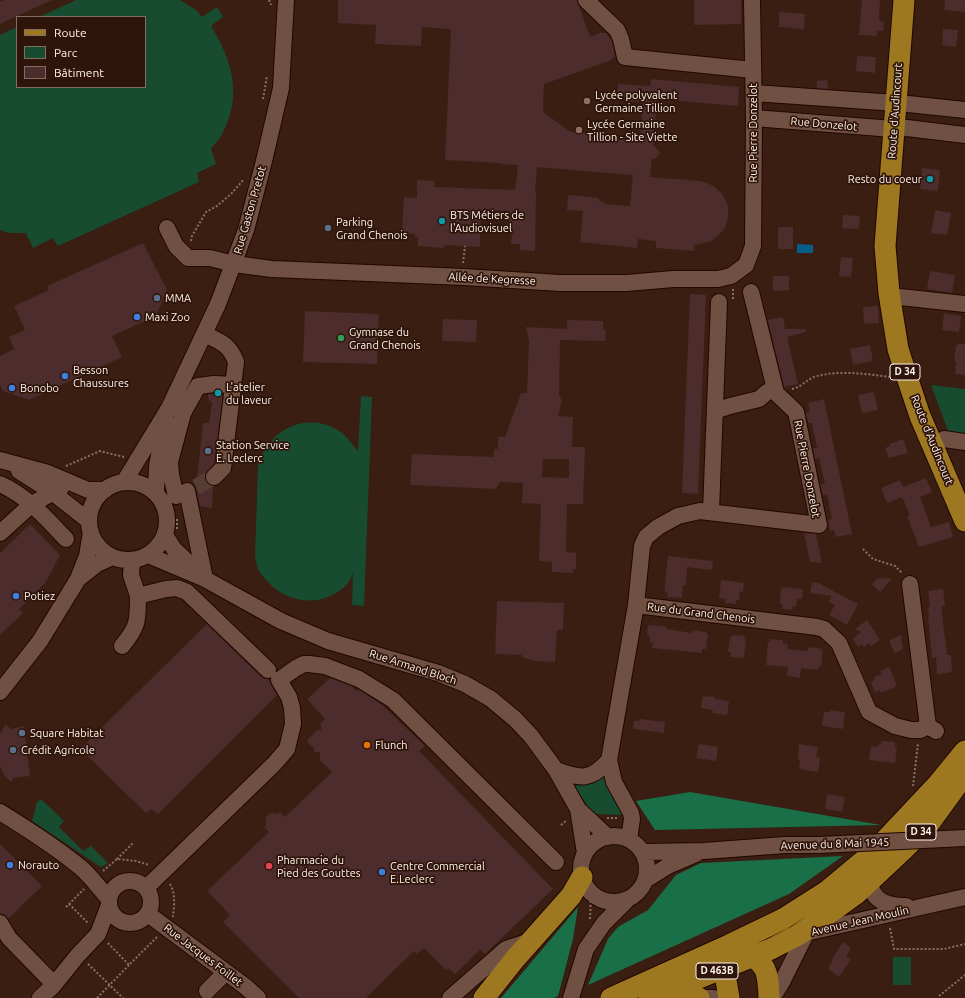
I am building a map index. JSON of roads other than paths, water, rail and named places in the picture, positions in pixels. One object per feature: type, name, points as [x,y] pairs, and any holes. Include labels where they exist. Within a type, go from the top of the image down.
[{"type":"main road","name":"Route d'Audincourt","points":[[902,104],[904,0]]},
{"type":"main road","name":"Route d'Audincourt","points":[[916,0],[900,129],[896,246],[900,297],[916,374],[965,490]]},
{"type":"main road","name":"Route d'Audincourt","points":[[900,129],[885,246],[891,307],[898,348],[920,416],[965,521]]},
{"type":"main road","name":"D 34","points":[[875,852],[938,784],[965,751]]},
{"type":"main road","name":"D 34","points":[[869,882],[928,825],[965,774]]},
{"type":"main road","name":"D 463B","points":[[611,998],[783,919],[826,891],[875,852]]},
{"type":"main road","points":[[484,998],[530,941],[571,896],[582,877]]},
{"type":"main road","name":"D 463B","points":[[649,998],[795,938],[856,894],[869,882]]},
{"type":"main road","points":[[770,998],[795,938]]},
{"type":"main road","points":[[729,998],[724,968],[729,945],[754,956],[764,966],[767,973],[770,998]]},
{"type":"main road","points":[[683,998],[699,998]]},
{"type":"street","name":"Rue Gaston Pretot","points":[[124,482],[169,408],[218,304],[246,230],[281,88],[286,0]]},
{"type":"street","points":[[586,0],[617,30],[621,39],[625,57],[753,70]]},
{"type":"street","name":"Rue Pierre Donzelot","points":[[746,265],[753,246],[754,93],[752,0]]},
{"type":"street","points":[[754,93],[965,110]]},
{"type":"street","name":"Rue Donzelot","points":[[754,118],[965,134]]},
{"type":"street","name":"Allée de Kegresse","points":[[167,228],[176,246],[188,258],[210,258],[234,264],[272,269],[464,277],[560,283],[627,283],[673,279],[718,279],[731,276],[746,265]]},
{"type":"street","points":[[714,411],[759,399],[767,392],[775,391],[751,292]]},
{"type":"street","points":[[900,297],[965,304]]},
{"type":"street","points":[[711,511],[719,302]]},
{"type":"street","points":[[204,334],[223,342],[232,353],[236,362],[223,468],[214,477]]},
{"type":"street","points":[[205,579],[176,494],[171,475],[170,462],[183,413],[198,386],[214,384],[233,385]]},
{"type":"street","name":"Rue Pierre Donzelot","points":[[636,605],[642,546],[646,538],[658,528],[678,516],[700,511],[711,511],[819,525],[796,412],[775,391]]},
{"type":"street","name":"Rue Gaston Pretot","points":[[169,408],[157,466],[176,494]]},
{"type":"street","name":"Route d'Audincourt","points":[[944,440],[965,442]]},
{"type":"street","points":[[0,460],[52,492],[90,527],[95,542],[103,551],[118,559],[132,560],[148,555],[158,546],[165,535],[168,524],[167,513],[176,494]]},
{"type":"street","points":[[0,460],[48,473],[88,490],[104,490]]},
{"type":"street","points":[[0,692],[40,641],[78,579],[87,556],[91,509],[96,499],[104,490],[124,482],[136,483],[176,494]]},
{"type":"street","points":[[0,484],[8,487],[32,504],[66,539]]},
{"type":"street","points":[[0,533],[32,504],[61,488],[76,486]]},
{"type":"street","name":"Rue Armand Bloch","points":[[165,535],[182,558],[205,579]]},
{"type":"street","name":"Rue Armand Bloch","points":[[148,555],[205,579],[281,621],[328,641],[438,673],[464,684],[491,699],[515,719],[531,736],[556,770],[578,809],[608,836]]},
{"type":"street","points":[[78,579],[97,564],[112,557]]},
{"type":"street","points":[[122,646],[131,635],[138,621],[138,596],[131,575],[132,560]]},
{"type":"street","name":"Rue du Grand Chenois","points":[[629,839],[632,819],[631,813],[614,782],[609,760],[636,605],[824,629],[839,643],[869,712],[894,726],[911,730],[928,729],[910,584]]},
{"type":"street","points":[[138,596],[166,589],[177,588],[187,592],[273,675],[289,697],[292,708],[292,724],[287,749],[274,764],[146,888]]},
{"type":"street","points":[[273,675],[304,664],[325,666],[359,679],[393,700],[556,862]]},
{"type":"street","points":[[556,770],[573,776],[590,775],[599,771],[609,760]]},
{"type":"street","name":"Rue Armand Bloch","points":[[578,809],[585,853]]},
{"type":"street","points":[[0,812],[96,878],[120,883]]},
{"type":"street","points":[[571,998],[586,949],[604,923],[626,901],[635,896],[647,879],[647,861],[643,852],[637,845],[629,839],[619,836],[608,836],[591,845],[585,853],[582,861],[582,877],[586,888],[594,896],[605,901],[615,903],[626,901]]},
{"type":"street","name":"Avenue du 8 Mai 1945","points":[[643,852],[704,851],[785,845],[819,845],[965,838]]},
{"type":"street","name":"Avenue du 8 Mai 1945","points":[[647,879],[668,866],[704,851]]},
{"type":"street","points":[[869,882],[868,872],[875,852]]},
{"type":"street","points":[[96,878],[109,902],[114,917],[125,923]]},
{"type":"street","points":[[40,998],[98,934],[125,923],[138,922],[148,914],[152,901],[146,888],[134,881],[127,881],[120,883],[114,888],[98,934]]},
{"type":"street","name":"Avenue Jean Moulin","points":[[869,882],[872,890],[879,900],[887,904],[895,906],[922,906]]},
{"type":"street","name":"Avenue Jean Moulin","points":[[795,938],[922,906],[965,897]]},
{"type":"street","name":"Rue Jacques Foillet","points":[[148,914],[226,972],[258,998]]},
{"type":"street","points":[[0,923],[9,938],[49,979]]},
{"type":"street","points":[[450,998],[506,949],[530,941]]},
{"type":"street","points":[[30,998],[49,979],[78,955]]},
{"type":"street","points":[[208,991],[226,972]]},
{"type":"street","points":[[699,998],[713,998]]},
{"type":"water","points":[[797,244],[813,245],[813,253],[797,253]]},
{"type":"tunnel","points":[[196,487],[214,477]]},
{"type":"place","name":"Lycée polyvalent Germaine Tillion","points":[[587,101]]},
{"type":"place","name":"Lycée Germaine Tillion - Site Viette","points":[[579,130]]},
{"type":"place","name":"Resto du coeur","points":[[930,179]]},
{"type":"place","name":"BTS Métiers de l'Audiovisuel","points":[[442,221]]},
{"type":"place","name":"Parking Grand Chenois","points":[[328,228]]},
{"type":"place","name":"MMA","points":[[157,298]]},
{"type":"place","name":"Maxi Zoo","points":[[137,317]]},
{"type":"place","name":"Gymnase du Grand Chenois","points":[[341,338]]},
{"type":"place","name":"Besson Chaussures","points":[[65,376]]},
{"type":"place","name":"Bonobo","points":[[12,388]]},
{"type":"place","name":"L'atelier du laveur","points":[[218,393]]},
{"type":"place","name":"Station Service E. Leclerc","points":[[208,451]]},
{"type":"place","name":"Potiez","points":[[16,596]]},
{"type":"place","name":"Square Habitat","points":[[22,733]]},
{"type":"place","name":"Flunch","points":[[367,745]]},
{"type":"place","name":"Crédit Agricole","points":[[13,750]]},
{"type":"place","name":"Norauto","points":[[10,865]]},
{"type":"place","name":"Pharmacie du Pied des Gouttes","points":[[269,866]]},
{"type":"place","name":"Centre Commercial E.Leclerc","points":[[382,872]]}]
